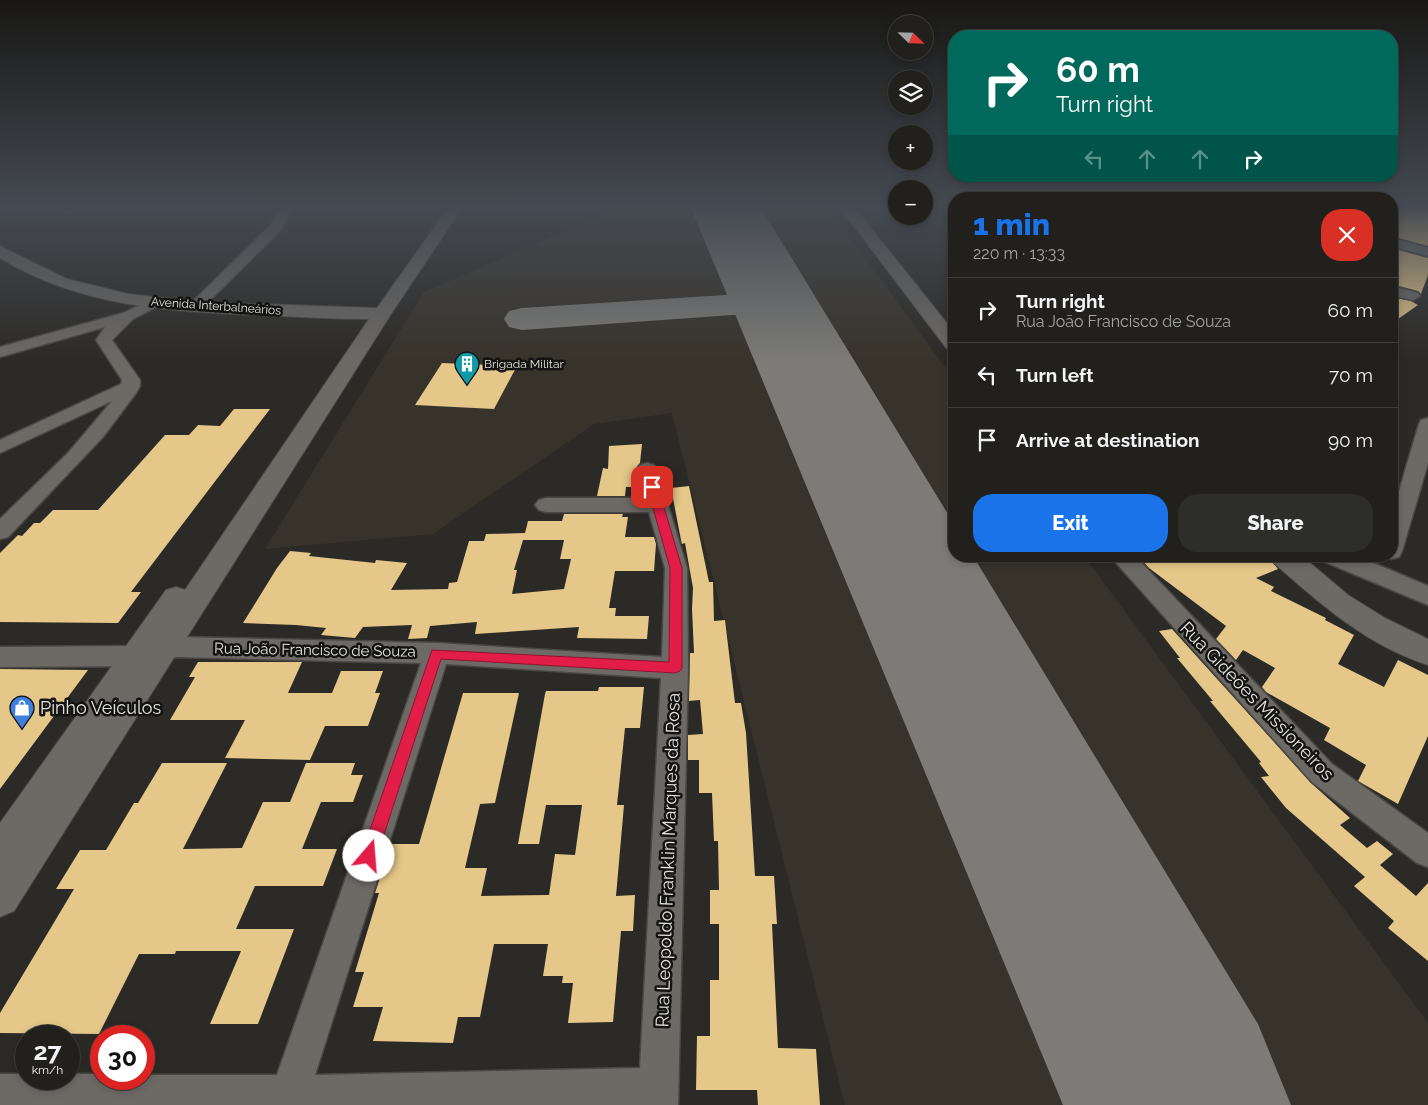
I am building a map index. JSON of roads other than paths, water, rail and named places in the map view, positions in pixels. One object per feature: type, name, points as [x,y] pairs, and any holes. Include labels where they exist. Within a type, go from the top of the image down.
[{"type":"main road","name":"Avenida Interbalneários","points":[[13,260],[47,278],[114,296],[153,303],[194,307],[378,314]]},
{"type":"main road","points":[[0,896],[164,649],[413,260]]},
{"type":"main road","points":[[0,855],[136,656],[418,260]]},
{"type":"main road","points":[[888,260],[948,336]]},
{"type":"main road","points":[[1291,562],[1338,603],[1374,626],[1428,653]]},
{"type":"street","points":[[194,307],[243,260]]},
{"type":"street","points":[[1398,292],[1413,296]]},
{"type":"street","points":[[0,352],[128,316],[153,303]]},
{"type":"street","points":[[0,532],[122,404],[131,386],[131,380],[104,340],[111,330],[128,316]]},
{"type":"street","points":[[0,447],[131,386]]},
{"type":"street","points":[[1398,536],[1420,489],[1428,424]]},
{"type":"street","name":"Rua Leopoldo Franklin Marques da Rosa","points":[[647,469],[676,568],[675,668],[659,1096]]},
{"type":"street","points":[[546,505],[658,505]]},
{"type":"street","name":"Rua Gideões Missioneiros","points":[[1127,562],[1322,774],[1428,852]]},
{"type":"street","points":[[1365,562],[1386,566],[1428,596]]},
{"type":"street","name":"Rua João Francisco de Souza","points":[[164,649],[177,647],[437,653],[675,668]]},
{"type":"street","points":[[287,1100],[437,653]]},
{"type":"street","points":[[0,657],[136,656]]},
{"type":"street","points":[[0,1092],[287,1100],[659,1096]]},
{"type":"place","name":"Brigada Militar","points":[[467,385]]},
{"type":"place","name":"Pinho Veículos","points":[[22,729]]}]
